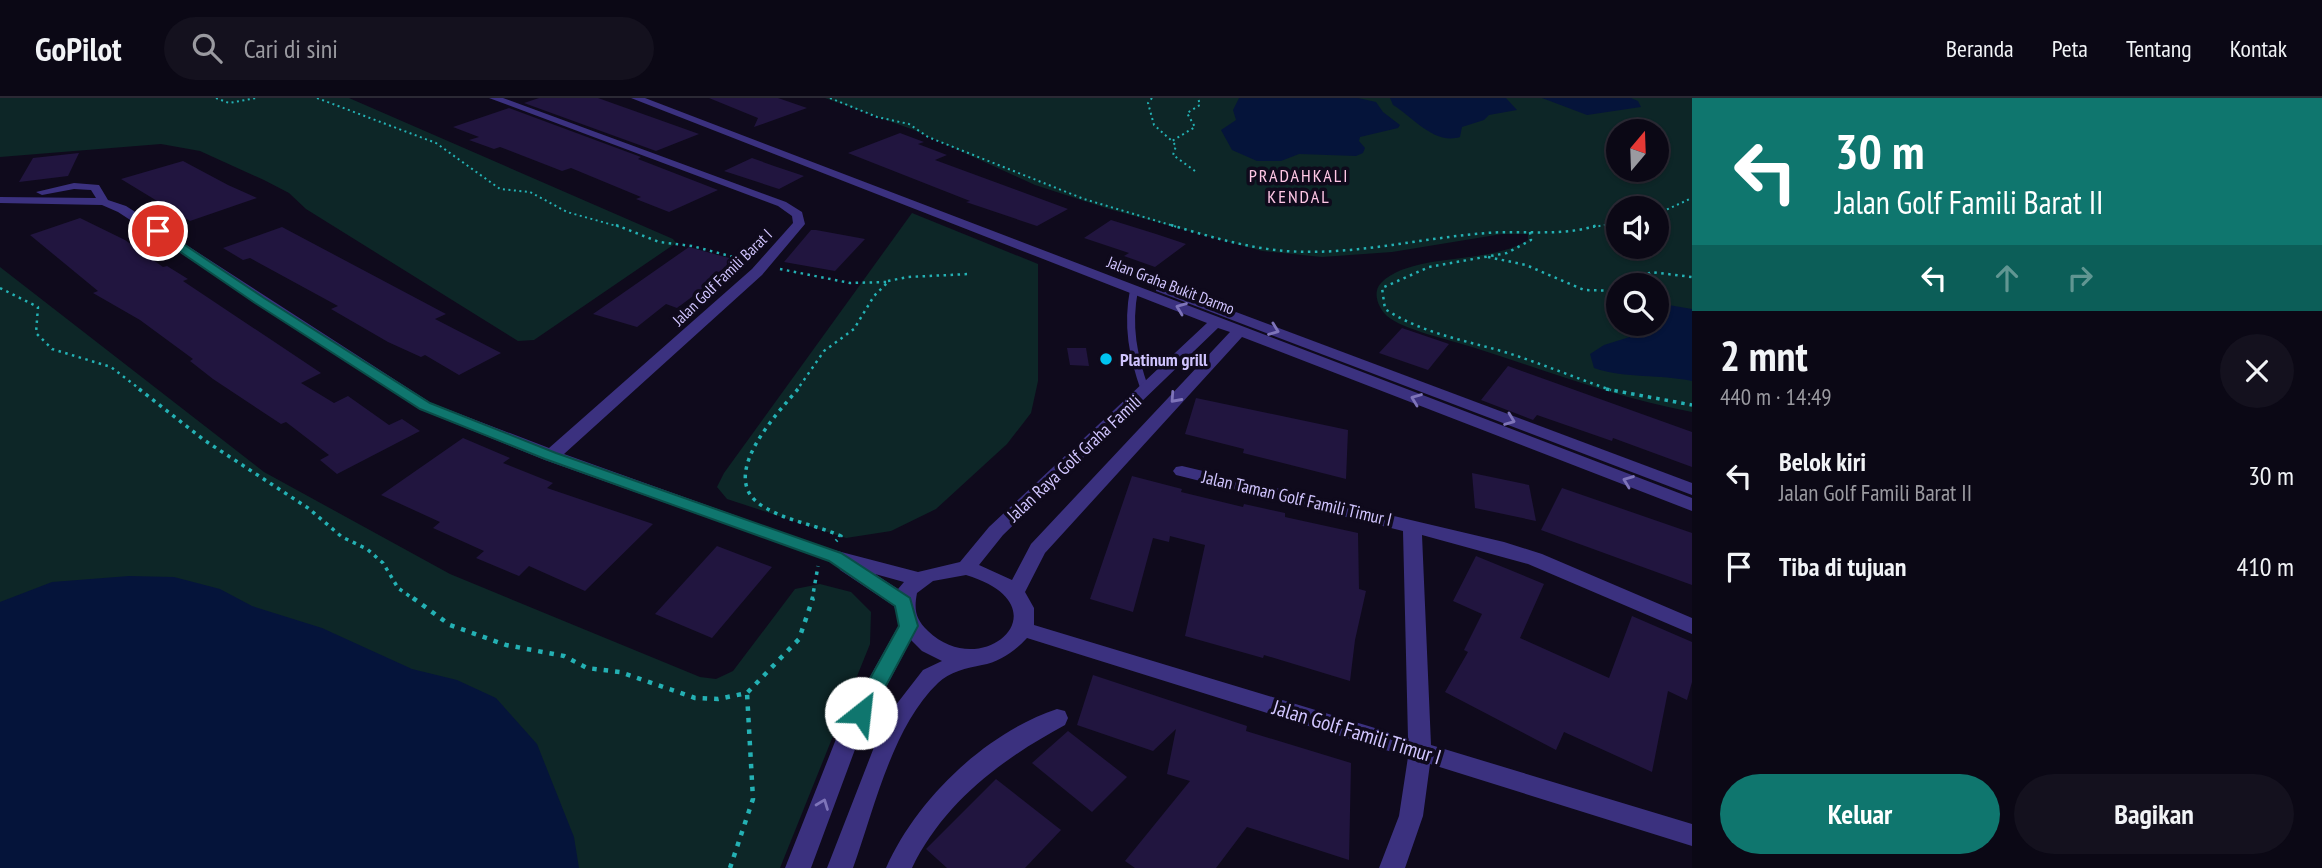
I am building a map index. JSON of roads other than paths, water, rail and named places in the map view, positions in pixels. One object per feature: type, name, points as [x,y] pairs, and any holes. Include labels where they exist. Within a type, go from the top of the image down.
[{"type":"street","name":"Jalan Golf Famili Barat I","points":[[494,98],[794,209],[799,224],[765,265],[551,456]]},
{"type":"street","name":"Jalan Golf Famili Barat I","points":[[521,98],[580,120],[585,131]]},
{"type":"street","name":"Jalan Graha Bukit Darmo","points":[[636,98],[1692,505]]},
{"type":"street","name":"Jalan Graha Bukit Darmo","points":[[661,98],[1692,489]]},
{"type":"street","points":[[7,200],[104,202],[137,217],[259,300],[425,406],[551,456],[828,555],[919,579]]},
{"type":"street","name":"Jalan Raya Golf Graha Famili","points":[[966,568],[996,531],[1216,322]]},
{"type":"street","name":"Jalan Raya Golf Graha Famili","points":[[1015,592],[1038,549],[1239,331]]},
{"type":"street","name":"Jalan Taman Golf Famili Timur I","points":[[1182,471],[1412,525],[1535,559],[1692,626]]},
{"type":"street","name":"Jalan Taman Golf Famili Timur I","points":[[1392,868],[1411,816],[1420,751],[1412,525]]},
{"type":"street","points":[[828,555],[904,603]]},
{"type":"street","points":[[840,868],[893,726],[931,676],[968,657],[1002,650],[1022,629],[1025,616],[1015,592],[995,576],[966,568],[948,569],[919,579],[906,592],[904,603],[908,626],[932,648],[968,657]]},
{"type":"street","points":[[798,868],[849,734],[908,626]]},
{"type":"street","name":"Jalan Golf Famili Timur I","points":[[1022,629],[1692,835]]},
{"type":"street","points":[[899,868],[912,841],[942,802],[978,766],[1025,734],[1057,718]]},
{"type":"lane","points":[[1135,290],[1128,315],[1130,349],[1145,391]]},
{"type":"water","points":[[1239,98],[1358,98],[1376,102],[1383,112],[1400,125],[1398,128],[1360,137],[1359,141],[1365,148],[1363,153],[1356,156],[1299,154],[1281,161],[1257,161],[1232,150],[1221,130],[1236,120],[1233,110]]},
{"type":"water","points":[[1390,98],[1506,98],[1517,110],[1489,115],[1484,120],[1462,127],[1460,137],[1450,138],[1424,129],[1393,105]]},
{"type":"water","points":[[1542,98],[1631,98],[1638,101],[1641,107],[1587,115]]},
{"type":"water","points":[[1669,305],[1692,309],[1692,381],[1619,374],[1594,368],[1590,354],[1604,345],[1633,336],[1669,336]]},
{"type":"water","points":[[129,576],[174,577],[220,589],[252,606],[322,628],[412,669],[457,680],[496,698],[537,744],[574,837],[579,868],[0,868],[0,602],[52,582]]},
{"type":"place","name":"Platinum grill","points":[[1106,359]]},
{"type":"district","name":"PRADAHKALI KENDAL","points":[[1299,185]]}]
